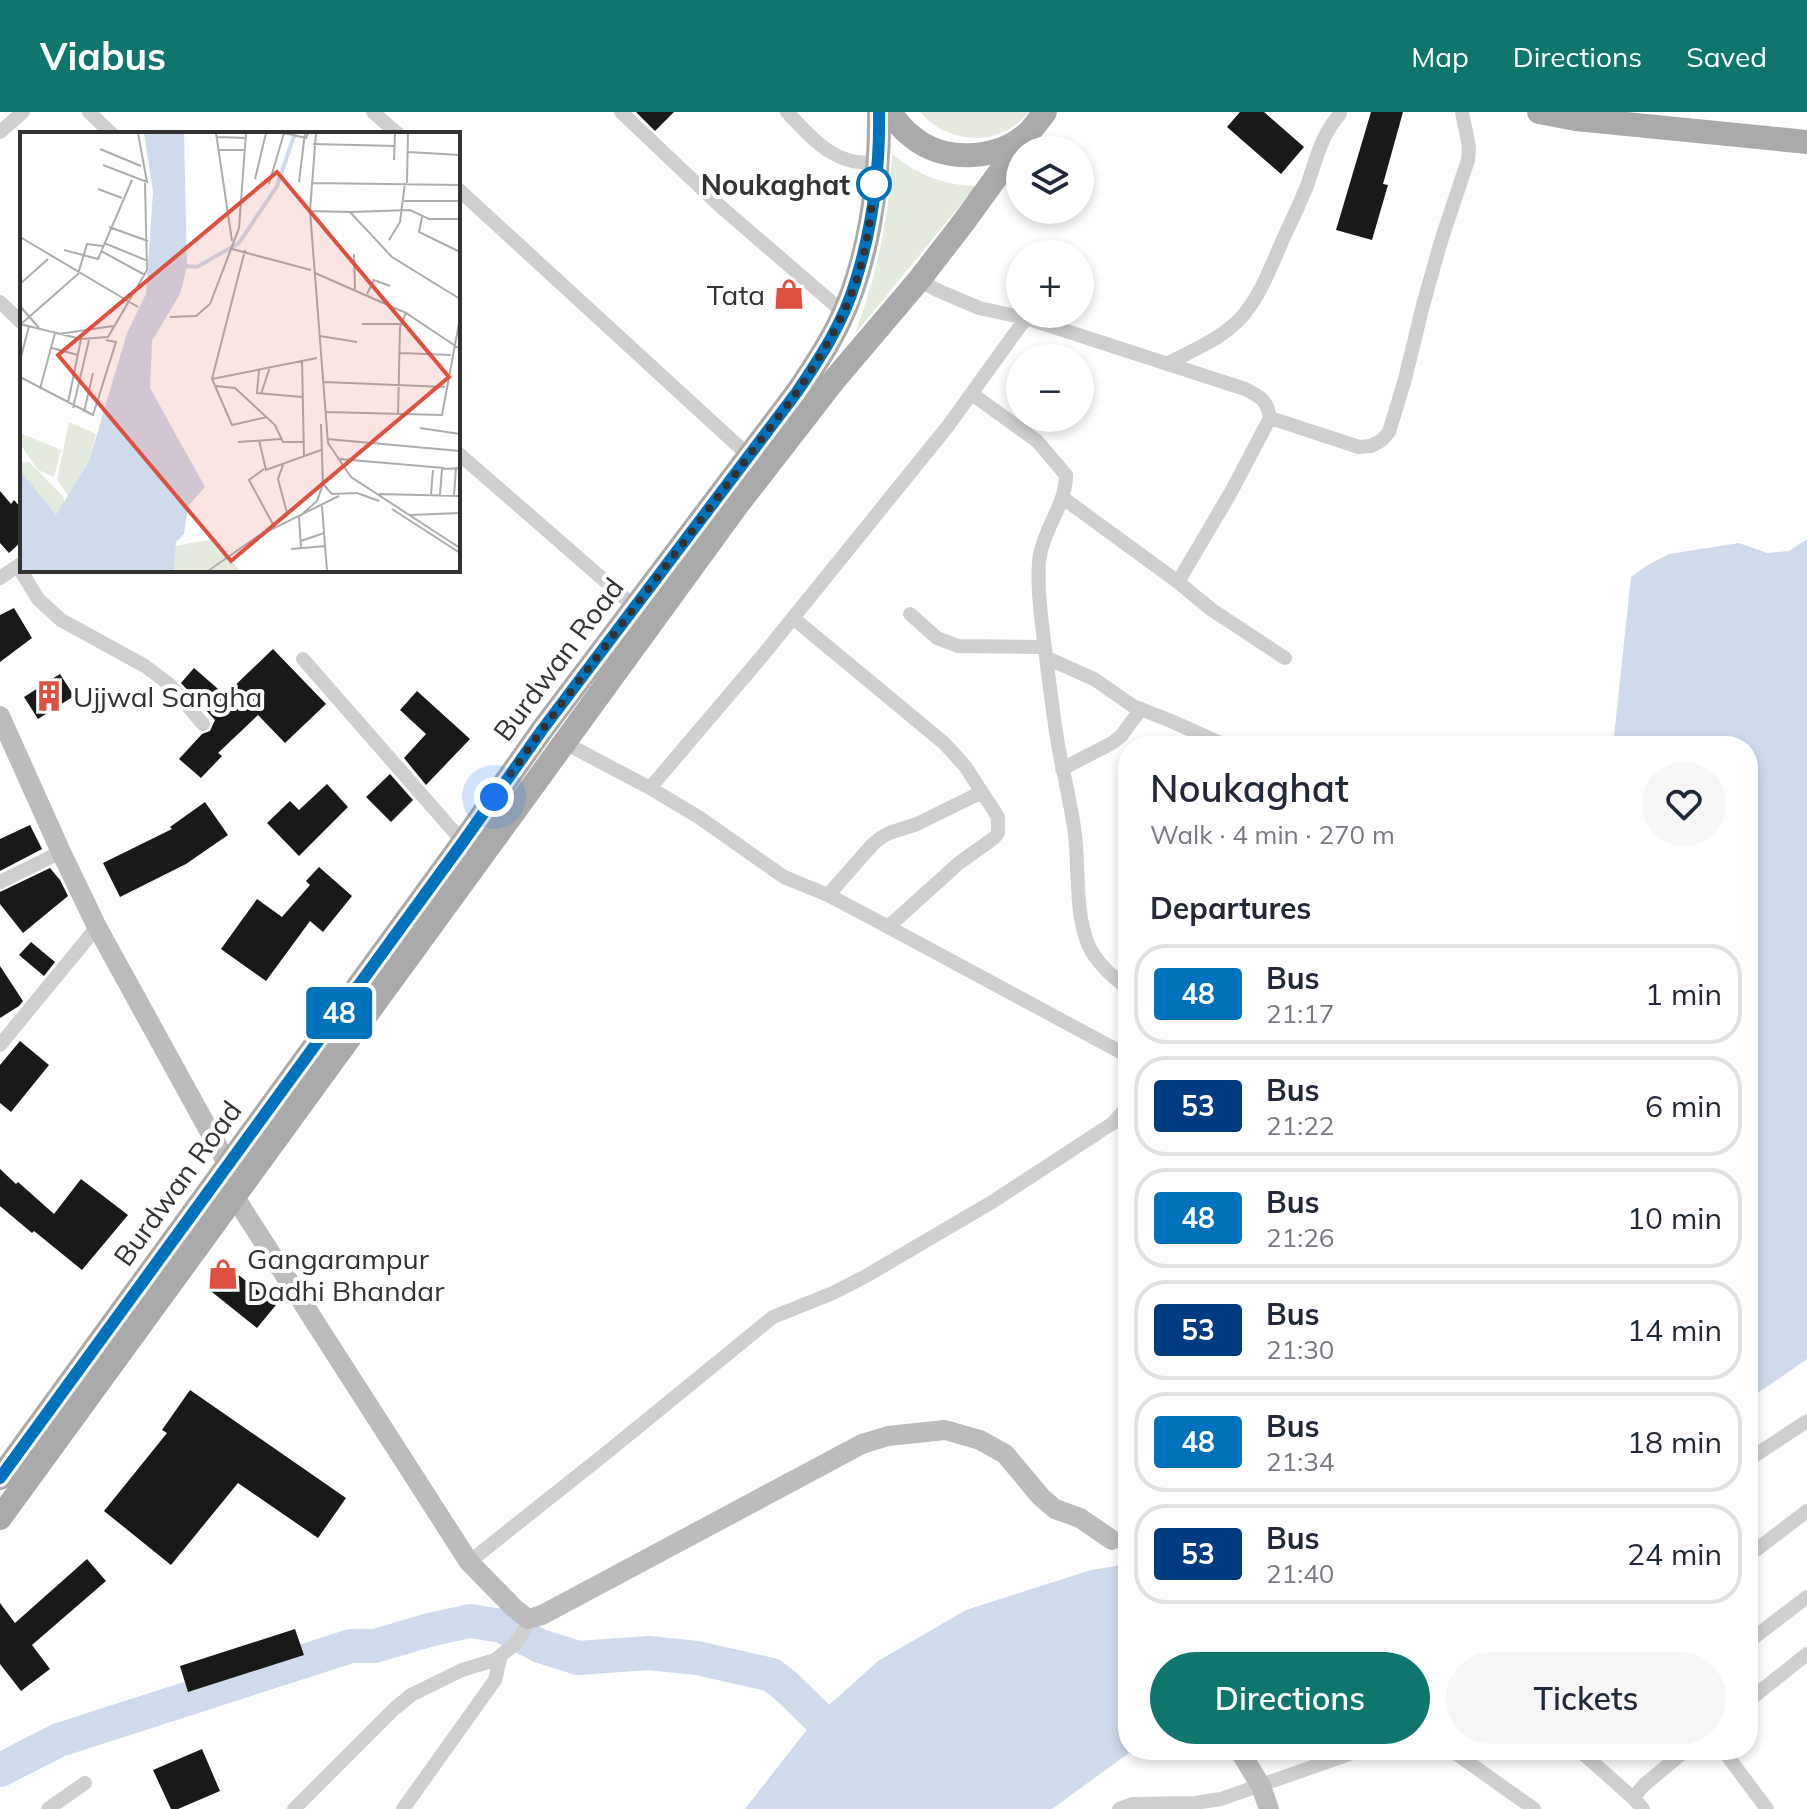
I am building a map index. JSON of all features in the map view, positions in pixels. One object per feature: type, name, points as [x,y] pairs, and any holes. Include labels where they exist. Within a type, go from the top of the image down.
[{"type":"main road","name":"Burdwan Road","points":[[0,1478],[147,1296],[234,1196],[738,504],[799,407],[855,285],[877,163],[879,112]]},
{"type":"main road","points":[[889,112],[910,136],[939,152],[970,156],[992,152],[1029,132]]},
{"type":"main road","name":"Burdwan Road","points":[[0,1518],[147,1296],[228,1165],[542,730],[748,455],[799,407],[919,280],[1045,112]]},
{"type":"main road","points":[[1539,112],[1576,119],[1807,142]]},
{"type":"street","points":[[0,132],[23,112]]},
{"type":"street","points":[[89,112],[110,132]]},
{"type":"street","points":[[373,112],[396,132]]},
{"type":"street","points":[[621,112],[754,236],[843,312]]},
{"type":"street","points":[[787,112],[812,138],[837,155],[853,161],[877,163]]},
{"type":"street","points":[[1270,418],[1359,447],[1371,446],[1389,432],[1438,252],[1468,160],[1469,147],[1462,112]]},
{"type":"street","points":[[1167,364],[1221,335],[1234,326],[1245,312],[1261,287],[1294,216],[1326,131],[1340,114]]},
{"type":"street","points":[[460,191],[748,455]]},
{"type":"street","points":[[919,280],[979,308],[1006,314]]},
{"type":"street","points":[[0,302],[20,321]]},
{"type":"street","points":[[650,788],[793,618],[972,394],[1019,328]]},
{"type":"street","points":[[1057,328],[1245,389],[1260,396],[1268,406],[1270,418],[1178,582]]},
{"type":"street","points":[[972,394],[1037,441],[1066,475],[1063,498],[1042,543],[1038,590],[1062,769],[1075,835],[1083,930],[1088,945],[1118,981]]},
{"type":"street","points":[[460,455],[635,607]]},
{"type":"street","points":[[1063,498],[1212,610],[1285,658]]},
{"type":"street","points":[[0,578],[20,564]]},
{"type":"street","points":[[24,572],[38,599],[61,620],[145,666],[170,685],[203,724]]},
{"type":"street","points":[[910,614],[937,638],[958,646],[1046,653],[1094,679],[1124,701],[1204,736]]},
{"type":"street","points":[[793,618],[944,743],[965,766],[998,817],[998,833],[994,838],[944,876],[888,927]]},
{"type":"street","points":[[303,659],[463,842]]},
{"type":"street","points":[[1121,736],[1141,709]]},
{"type":"street","points":[[0,716],[97,927],[228,1165]]},
{"type":"street","points":[[1062,769],[1118,738]]},
{"type":"street","points":[[563,742],[700,818],[773,870],[828,895],[1118,1051]]},
{"type":"street","points":[[828,895],[882,837],[917,824],[982,792]]},
{"type":"street","points":[[0,882],[61,852]]},
{"type":"street","points":[[0,1045],[97,927]]},
{"type":"street","points":[[469,1562],[773,1317],[855,1282],[954,1224],[1118,1117]]},
{"type":"street","points":[[234,1196],[469,1562],[514,1608],[522,1632]]},
{"type":"street","points":[[1758,1453],[1807,1421]]},
{"type":"street","points":[[294,1809],[411,1695],[462,1670],[495,1660],[542,1615],[862,1444],[888,1436],[945,1430],[980,1440],[1005,1454],[1055,1509],[1080,1518],[1112,1540]]},
{"type":"street","points":[[1758,1548],[1807,1511]]},
{"type":"street","points":[[1758,1634],[1807,1597]]},
{"type":"street","points":[[1758,1693],[1807,1654]]},
{"type":"street","points":[[403,1809],[495,1680],[501,1655]]},
{"type":"street","points":[[1245,1760],[1261,1786],[1269,1809]]},
{"type":"street","points":[[1119,1809],[1132,1804],[1195,1803],[1221,1799],[1333,1760]]},
{"type":"street","points":[[1465,1760],[1534,1809]]},
{"type":"street","points":[[1599,1760],[1638,1803],[1644,1785],[1674,1760]]},
{"type":"street","points":[[1730,1760],[1767,1809]]},
{"type":"street","points":[[48,1809],[85,1783]]},
{"type":"shaded area","points":[[920,112],[1029,112],[1004,132],[975,138],[945,131]]},
{"type":"shaded area","points":[[892,154],[931,178],[976,186],[855,334],[881,246]]},
{"type":"water","points":[[1807,539],[1807,1359],[1758,1393],[1758,736],[1614,736],[1631,577],[1669,554],[1739,543],[1767,553],[1789,551]]},
{"type":"water","points":[[1118,1566],[1119,1760],[1052,1809],[745,1809],[819,1714],[878,1661],[966,1610],[1091,1570]]},
{"type":"building","points":[[636,112],[674,112],[655,131]]},
{"type":"building","points":[[1240,112],[1264,112],[1304,147],[1281,174],[1227,127]]},
{"type":"building","points":[[1371,112],[1403,112],[1383,184],[1388,185],[1372,240],[1336,230]]},
{"type":"building","points":[[0,491],[11,504],[14,500],[20,507],[20,543],[9,553],[0,543]]},
{"type":"building","points":[[14,608],[32,638],[0,662],[0,615]]},
{"type":"building","points":[[273,649],[326,704],[285,743],[258,715],[218,753],[222,756],[201,778],[179,759],[202,734],[210,731],[215,720],[181,683],[194,668],[225,695]]},
{"type":"building","name":"Ujjwal Sangha","points":[[60,674],[74,696],[38,719],[24,697]]},
{"type":"building","points":[[417,691],[470,739],[426,785],[404,758],[426,734],[400,710]]},
{"type":"building","points":[[390,774],[413,800],[391,822],[366,797]]},
{"type":"building","points":[[327,784],[348,807],[299,856],[267,823],[290,801],[299,810]]},
{"type":"building","points":[[205,802],[228,835],[186,864],[120,897],[103,863],[172,829],[170,827]]},
{"type":"building","points":[[30,825],[42,849],[0,871],[0,839]]},
{"type":"building","points":[[319,867],[352,896],[323,932],[310,921],[266,981],[221,949],[257,899],[282,917],[310,885],[306,881]]},
{"type":"building","points":[[50,868],[68,896],[23,933],[0,904],[0,892]]},
{"type":"building","points":[[31,942],[55,962],[44,976],[19,955]]},
{"type":"building","points":[[0,966],[23,1001],[0,1018]]},
{"type":"building","points":[[20,1041],[49,1065],[11,1112],[0,1103],[0,1065]]},
{"type":"building","points":[[0,1169],[54,1214],[81,1179],[128,1215],[82,1270],[0,1206]]},
{"type":"building","points":[[226,1265],[276,1305],[257,1328],[207,1288]]},
{"type":"building","points":[[190,1390],[346,1498],[318,1538],[238,1483],[171,1565],[104,1511],[167,1433],[162,1430]]},
{"type":"building","points":[[87,1559],[106,1581],[32,1645],[50,1669],[21,1691],[0,1664],[0,1603],[15,1623]]},
{"type":"building","points":[[295,1629],[304,1655],[188,1692],[180,1666]]},
{"type":"building","points":[[202,1749],[220,1791],[178,1809],[171,1809],[153,1770]]},
{"type":"waterway","points":[[0,1770],[59,1740],[351,1646],[375,1646],[470,1621],[502,1626],[540,1646],[578,1658],[649,1653],[697,1658],[772,1675],[848,1747]]},
{"type":"bus line","name":"48","points":[[0,1478],[542,730],[797,392],[822,354],[855,285],[864,247],[877,163],[879,112]]},
{"type":"place","name":"Noukaghat","points":[[874,184]]},
{"type":"place","name":"Tata","points":[[789,294]]},
{"type":"place","name":"Ujjwal Sangha","points":[[49,696]]},
{"type":"place","name":"Gangarampur Dadhi Bhandar","points":[[223,1274]]},
{"type":"route","points":[[494,797],[797,392],[822,354],[855,285],[875,176],[874,184]]}]
